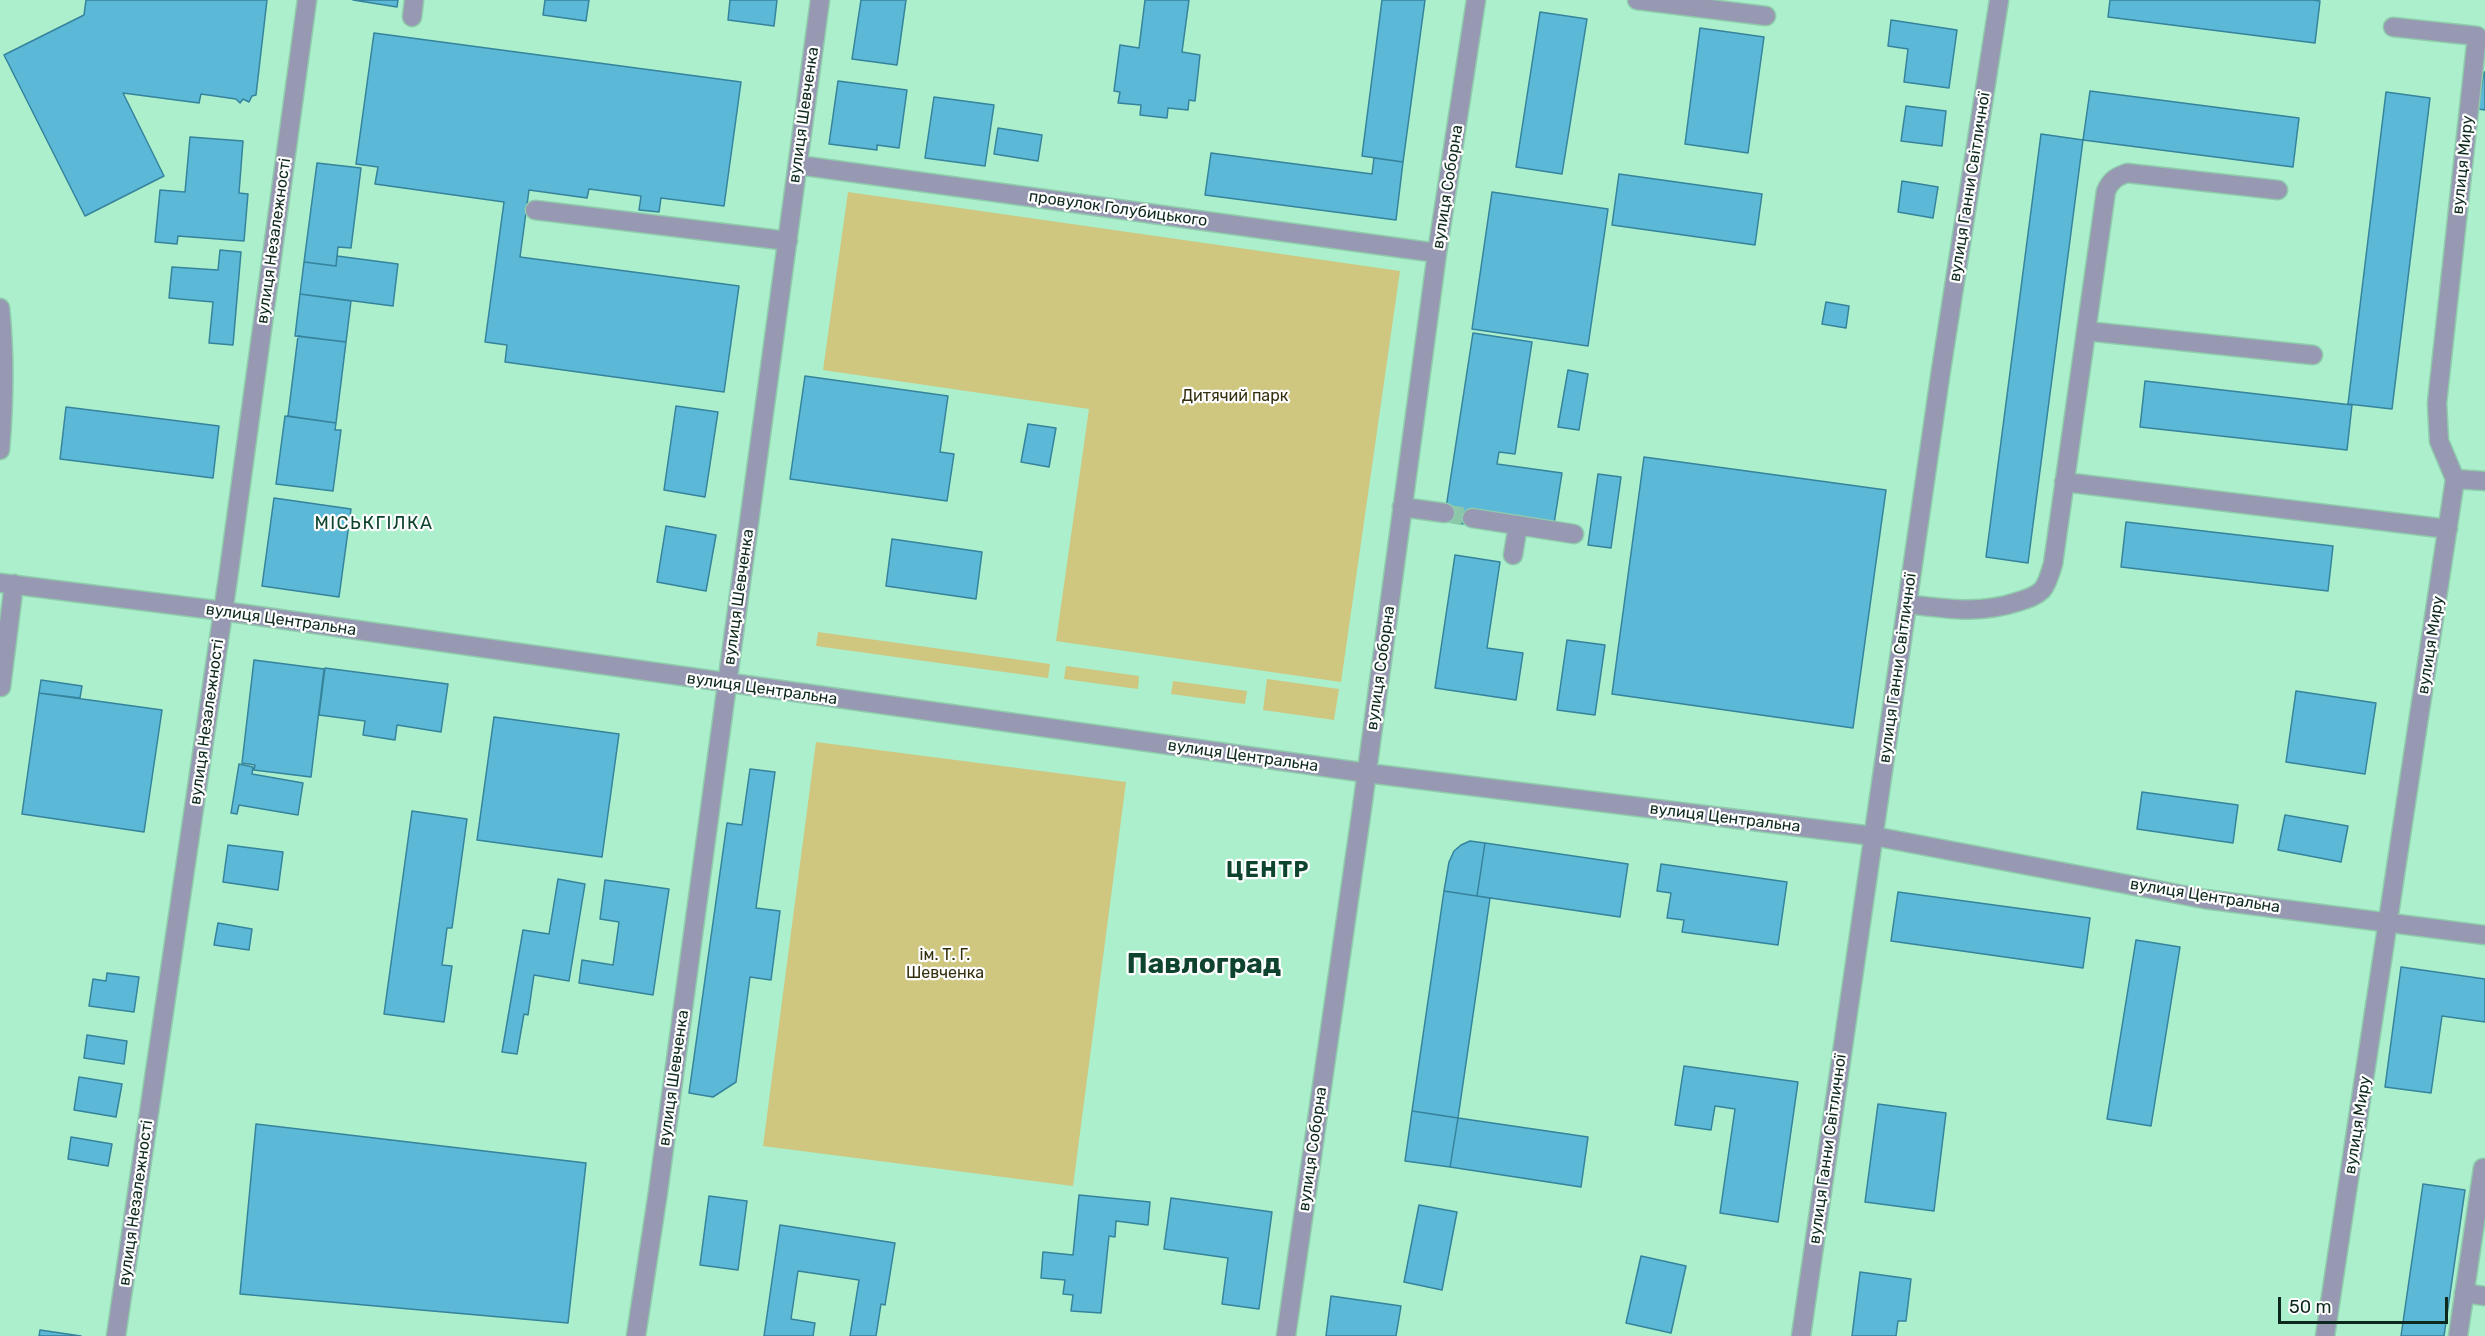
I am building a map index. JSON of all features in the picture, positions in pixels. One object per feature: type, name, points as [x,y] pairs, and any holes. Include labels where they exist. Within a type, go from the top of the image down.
[{"type":"street","name":"вулиця Незалежності","points":[[116,1336],[223,611],[307,0]]},
{"type":"street","name":"вулиця Шевченка","points":[[636,1336],[728,684],[820,0]]},
{"type":"street","name":"вулиця Соборна","points":[[1286,1336],[1367,773],[1437,253],[1476,0]]},
{"type":"street","points":[[1637,0],[1766,16]]},
{"type":"street","name":"вулиця Ганни Світличної","points":[[1801,1336],[1873,836],[1999,0]]},
{"type":"street","name":"вулиця Миру","points":[[2325,1336],[2455,479],[2439,441],[2437,403],[2477,36],[2393,27]]},
{"type":"street","name":"провулок Голубицького","points":[[798,165],[1437,253]]},
{"type":"street","points":[[1908,604],[1949,609],[1999,608],[2032,597],[2042,590],[2053,564],[2106,191],[2116,176],[2127,173],[2278,190]]},
{"type":"street","points":[[535,210],[788,240]]},
{"type":"street","points":[[0,308],[3,334],[0,450]]},
{"type":"street","points":[[2086,331],[2313,355]]},
{"type":"street","points":[[2455,479],[2485,481]]},
{"type":"street","points":[[2064,482],[2448,529]]},
{"type":"street","points":[[1402,507],[1445,513]]},
{"type":"street","points":[[1472,518],[1574,534]]},
{"type":"street","points":[[1513,555],[1518,525]]},
{"type":"street","name":"вулиця Центральна","points":[[7,583],[223,611],[1367,773],[1873,836],[2204,898],[2485,935]]},
{"type":"street","points":[[1,687],[7,583]]},
{"type":"street","points":[[2458,1336],[2483,1168]]},
{"type":"street","points":[[2464,1293],[2485,1296]]},
{"type":"green space","name":"Дитячий парк","points":[[848,192],[1400,271],[1341,682],[1056,641],[1089,409],[823,370]]},
{"type":"green space","points":[[818,632],[1050,664],[1048,678],[816,646]]},
{"type":"green space","points":[[1066,666],[1139,676],[1138,689],[1064,679]]},
{"type":"green space","points":[[1267,679],[1339,689],[1334,720],[1263,710]]},
{"type":"green space","points":[[1173,681],[1247,691],[1245,704],[1171,694]]},
{"type":"green space","name":"ім. Т. Г. Шевченка","points":[[816,742],[1126,782],[1073,1186],[763,1146]]},
{"type":"building","points":[[86,0],[267,0],[256,95],[252,96],[249,102],[243,99],[240,103],[236,99],[201,94],[199,103],[123,93],[164,176],[85,216],[4,55],[84,15]]},
{"type":"building","points":[[353,0],[398,0],[397,7]]},
{"type":"building","points":[[545,0],[589,0],[586,21],[543,15]]},
{"type":"building","points":[[730,0],[777,0],[774,26],[728,20]]},
{"type":"building","points":[[861,0],[906,0],[897,65],[852,59]]},
{"type":"building","points":[[1145,0],[1189,0],[1182,52],[1200,55],[1195,101],[1189,100],[1188,110],[1168,108],[1167,118],[1140,115],[1141,105],[1118,103],[1120,92],[1114,91],[1120,45],[1139,48]]},
{"type":"building","points":[[1382,0],[1425,0],[1403,162],[1362,156]]},
{"type":"building","points":[[2110,0],[2320,1],[2315,43],[2108,17]]},
{"type":"building","points":[[1540,12],[1587,19],[1562,174],[1516,167]]},
{"type":"building","points":[[1891,20],[1957,30],[1949,88],[1904,82],[1908,49],[1888,46]]},
{"type":"building","points":[[1700,28],[1764,37],[1748,153],[1685,144]]},
{"type":"building","points":[[374,33],[741,82],[724,206],[661,198],[659,212],[639,210],[641,196],[589,189],[587,198],[529,190],[520,257],[739,286],[724,392],[505,362],[507,345],[485,342],[504,202],[375,184],[378,167],[356,164]]},
{"type":"building","points":[[2485,72],[2485,110],[2478,109]]},
{"type":"building","points":[[838,81],[907,90],[899,148],[877,145],[877,150],[829,144]]},
{"type":"building","points":[[2090,91],[2299,118],[2293,167],[2083,140]]},
{"type":"building","points":[[2386,92],[2430,98],[2392,409],[2348,404]]},
{"type":"building","points":[[934,97],[994,105],[985,166],[925,158]]},
{"type":"building","points":[[1906,106],[1946,111],[1942,146],[1901,141]]},
{"type":"building","points":[[998,128],[1042,135],[1038,161],[994,154]]},
{"type":"building","points":[[2041,134],[2083,140],[2028,563],[1986,557]]},
{"type":"building","points":[[190,137],[243,141],[239,193],[248,194],[244,241],[178,236],[177,244],[155,242],[160,190],[185,192]]},
{"type":"building","points":[[1211,153],[1372,174],[1374,158],[1403,162],[1396,220],[1205,195]]},
{"type":"building","points":[[317,163],[361,168],[351,248],[338,247],[336,266],[304,262]]},
{"type":"building","points":[[1619,174],[1762,194],[1755,245],[1612,225]]},
{"type":"building","points":[[1902,181],[1938,187],[1933,218],[1898,212]]},
{"type":"building","points":[[1492,192],[1608,209],[1588,346],[1472,329]]},
{"type":"building","points":[[220,250],[241,252],[233,345],[209,343],[213,302],[169,298],[172,267],[218,270]]},
{"type":"building","points":[[337,256],[398,264],[393,306],[300,294],[304,262],[336,266]]},
{"type":"building","points":[[300,294],[351,301],[346,342],[295,336]]},
{"type":"building","points":[[1826,302],[1849,306],[1846,328],[1822,324]]},
{"type":"building","points":[[1473,333],[1532,342],[1515,454],[1499,452],[1497,464],[1562,473],[1554,524],[1471,525],[1444,521]]},
{"type":"building","points":[[298,336],[346,342],[336,423],[288,416]]},
{"type":"building","points":[[1568,370],[1588,374],[1579,430],[1558,427]]},
{"type":"building","points":[[805,376],[948,396],[940,452],[954,454],[947,501],[790,479]]},
{"type":"building","points":[[2145,381],[2352,405],[2347,450],[2140,427]]},
{"type":"building","points":[[676,406],[718,412],[705,497],[664,490]]},
{"type":"building","points":[[66,407],[219,426],[213,478],[60,459]]},
{"type":"building","points":[[285,416],[336,423],[335,430],[341,430],[333,491],[276,484]]},
{"type":"building","points":[[1028,424],[1056,428],[1049,467],[1021,462]]},
{"type":"building","points":[[1644,457],[1886,490],[1853,728],[1612,694]]},
{"type":"building","points":[[1598,474],[1621,477],[1611,548],[1588,545]]},
{"type":"building","points":[[274,498],[351,509],[339,597],[262,586]]},
{"type":"building","points":[[2126,522],[2333,546],[2328,591],[2121,567]]},
{"type":"building","points":[[666,526],[716,535],[706,591],[657,582]]},
{"type":"building","points":[[892,539],[982,552],[976,599],[886,586]]},
{"type":"building","points":[[1455,555],[1500,562],[1487,648],[1523,653],[1516,700],[1435,688]]},
{"type":"building","points":[[1567,640],[1605,645],[1595,715],[1557,710]]},
{"type":"building","points":[[254,660],[324,669],[311,777],[254,770],[255,765],[242,763]]},
{"type":"building","points":[[325,668],[448,684],[441,732],[397,725],[395,740],[363,735],[365,721],[319,715]]},
{"type":"building","points":[[41,680],[82,686],[80,698],[39,693]]},
{"type":"building","points":[[2296,691],[2376,703],[2365,774],[2286,762]]},
{"type":"building","points":[[39,693],[162,710],[144,832],[22,814]]},
{"type":"building","points":[[494,717],[619,734],[602,857],[477,840]]},
{"type":"building","points":[[239,764],[253,767],[252,774],[303,783],[298,815],[239,805],[237,814],[231,813]]},
{"type":"building","points":[[750,769],[775,772],[756,908],[780,911],[771,980],[750,977],[736,1082],[713,1097],[689,1093],[727,823],[742,825]]},
{"type":"building","points":[[2142,792],[2238,805],[2233,843],[2137,829]]},
{"type":"building","points":[[412,811],[467,819],[452,928],[447,928],[442,965],[452,966],[444,1022],[384,1014]]},
{"type":"building","points":[[2285,815],[2348,826],[2341,862],[2278,850]]},
{"type":"building","points":[[1470,841],[1485,843],[1477,896],[1490,898],[1444,891],[1449,862],[1454,851]]},
{"type":"building","points":[[1485,843],[1628,864],[1620,917],[1477,896]]},
{"type":"building","points":[[228,845],[283,852],[278,890],[223,882]]},
{"type":"building","points":[[1661,864],[1787,882],[1778,945],[1682,932],[1684,920],[1667,918],[1671,893],[1657,891]]},
{"type":"building","points":[[558,879],[585,884],[569,981],[534,975],[528,1015],[524,1014],[517,1054],[502,1052],[523,930],[549,934]]},
{"type":"building","points":[[605,880],[669,889],[653,995],[579,983],[582,960],[613,965],[619,922],[600,919]]},
{"type":"building","points":[[1444,891],[1490,898],[1458,1118],[1412,1111]]},
{"type":"building","points":[[1898,892],[2090,918],[2083,968],[1891,941]]},
{"type":"building","points":[[218,923],[252,929],[249,950],[214,945]]},
{"type":"building","points":[[2136,940],[2180,947],[2151,1126],[2107,1119]]},
{"type":"building","points":[[2401,967],[2485,979],[2485,1022],[2442,1016],[2431,1093],[2385,1087]]},
{"type":"building","points":[[107,973],[139,977],[134,1012],[89,1006],[93,979],[106,981]]},
{"type":"building","points":[[87,1035],[127,1041],[124,1064],[84,1058]]},
{"type":"building","points":[[1684,1066],[1798,1082],[1778,1222],[1720,1213],[1735,1109],[1715,1106],[1711,1130],[1675,1125]]},
{"type":"building","points":[[79,1077],[122,1084],[116,1117],[74,1110]]},
{"type":"building","points":[[1878,1104],[1946,1113],[1934,1211],[1865,1202]]},
{"type":"building","points":[[1412,1111],[1458,1118],[1450,1167],[1405,1161]]},
{"type":"building","points":[[1458,1118],[1588,1137],[1581,1187],[1450,1167]]},
{"type":"building","points":[[256,1124],[586,1163],[568,1323],[240,1294]]},
{"type":"building","points":[[71,1137],[112,1144],[108,1166],[68,1159]]},
{"type":"building","points":[[2423,1184],[2465,1190],[2444,1336],[2401,1336]]},
{"type":"building","points":[[1079,1195],[1150,1202],[1148,1225],[1116,1221],[1115,1237],[1109,1236],[1101,1313],[1071,1311],[1073,1295],[1063,1294],[1065,1280],[1041,1278],[1043,1252],[1073,1255]]},
{"type":"building","points":[[709,1196],[747,1201],[738,1270],[700,1265]]},
{"type":"building","points":[[1171,1198],[1272,1212],[1259,1309],[1222,1304],[1228,1258],[1164,1249]]},
{"type":"building","points":[[1419,1205],[1457,1212],[1442,1290],[1404,1282]]},
{"type":"building","points":[[780,1225],[895,1243],[885,1305],[881,1304],[876,1336],[850,1336],[859,1280],[798,1271],[791,1319],[815,1323],[813,1336],[764,1336]]},
{"type":"building","points":[[1641,1256],[1686,1266],[1671,1333],[1626,1323]]},
{"type":"building","points":[[1860,1272],[1911,1279],[1906,1321],[1898,1321],[1896,1336],[1852,1336]]},
{"type":"building","points":[[1331,1296],[1401,1306],[1396,1336],[1326,1336]]},
{"type":"building","points":[[40,1330],[81,1336],[39,1336]]},
{"type":"tunnel","points":[[1445,513],[1472,518]]},
{"type":"district","name":"МІСЬКГІЛКА","points":[[374,524]]},
{"type":"district","name":"ЦЕНТР","points":[[1268,871]]},
{"type":"district","name":"Павлоград","points":[[1204,965]]}]
